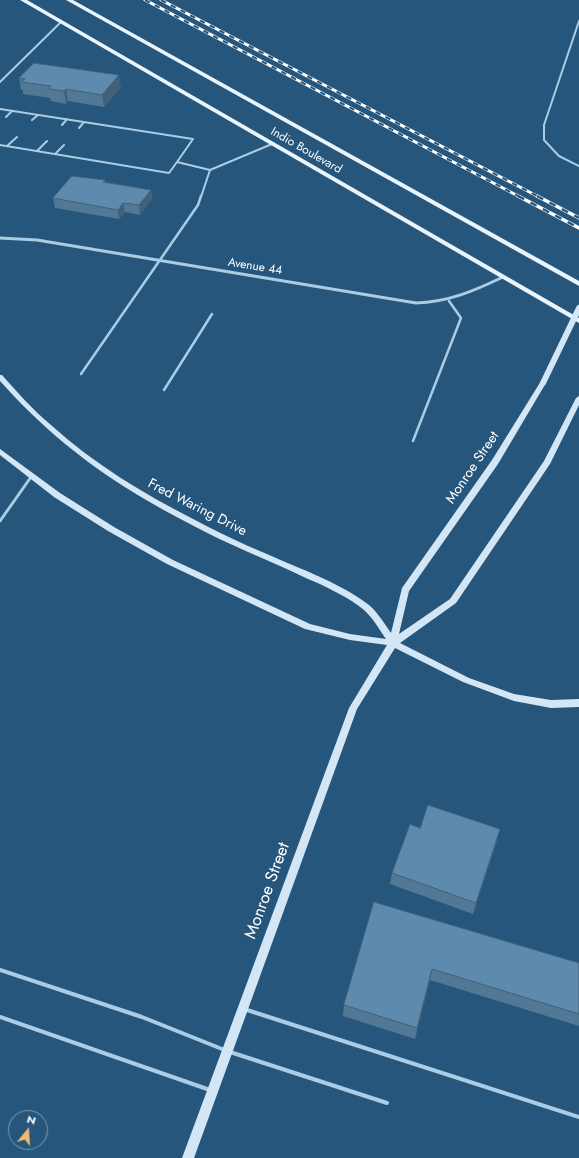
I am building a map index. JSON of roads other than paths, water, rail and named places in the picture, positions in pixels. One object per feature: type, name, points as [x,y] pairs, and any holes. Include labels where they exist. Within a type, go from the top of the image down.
[{"type":"main road","name":"Indio Boulevard","points":[[23,0],[579,321]]},
{"type":"main road","name":"Indio Boulevard","points":[[69,0],[579,284]]},
{"type":"main road","name":"Monroe Street","points":[[188,1158],[353,708],[394,643],[405,590],[495,462],[543,382],[579,308]]},
{"type":"main road","name":"Fred Waring Drive","points":[[0,377],[26,406],[51,429],[89,460],[123,483],[166,509],[224,538],[332,586],[368,608],[394,643]]},
{"type":"main road","name":"Monroe Street","points":[[394,643],[453,601],[547,462],[579,398]]},
{"type":"main road","name":"Fred Waring Drive","points":[[0,451],[31,477],[57,495],[170,562],[308,628],[350,637],[394,643],[466,680],[514,697],[551,704],[579,703]]},
{"type":"street","name":"Avenue 44","points":[[0,238],[38,240],[416,303],[434,303],[461,297],[503,277]]},
{"type":"lane","points":[[579,21],[544,125],[544,140],[559,156],[579,166]]},
{"type":"lane","points":[[0,82],[61,22]]},
{"type":"lane","points":[[0,109],[193,139],[168,173],[0,145]]},
{"type":"lane","points":[[6,117],[12,111]]},
{"type":"lane","points":[[32,120],[38,115]]},
{"type":"lane","points":[[62,125],[67,120]]},
{"type":"lane","points":[[79,128],[84,122]]},
{"type":"lane","points":[[8,146],[17,137]]},
{"type":"lane","points":[[37,151],[46,141]]},
{"type":"lane","points":[[177,162],[210,170],[272,144]]},
{"type":"lane","points":[[55,154],[64,145]]},
{"type":"lane","points":[[80,374],[198,206],[210,170]]},
{"type":"lane","points":[[413,441],[461,318],[449,300]]},
{"type":"lane","points":[[164,390],[212,314]]},
{"type":"lane","points":[[0,521],[31,477]]},
{"type":"lane","points":[[0,970],[142,1017],[226,1051],[387,1103]]},
{"type":"lane","points":[[242,1009],[579,1117]]},
{"type":"lane","points":[[0,1017],[212,1090]]},
{"type":"railway","points":[[145,0],[520,197]]},
{"type":"railway","points":[[161,0],[539,197]]},
{"type":"railway","points":[[518,196],[579,228]]},
{"type":"railway","points":[[537,196],[579,218]]}]
